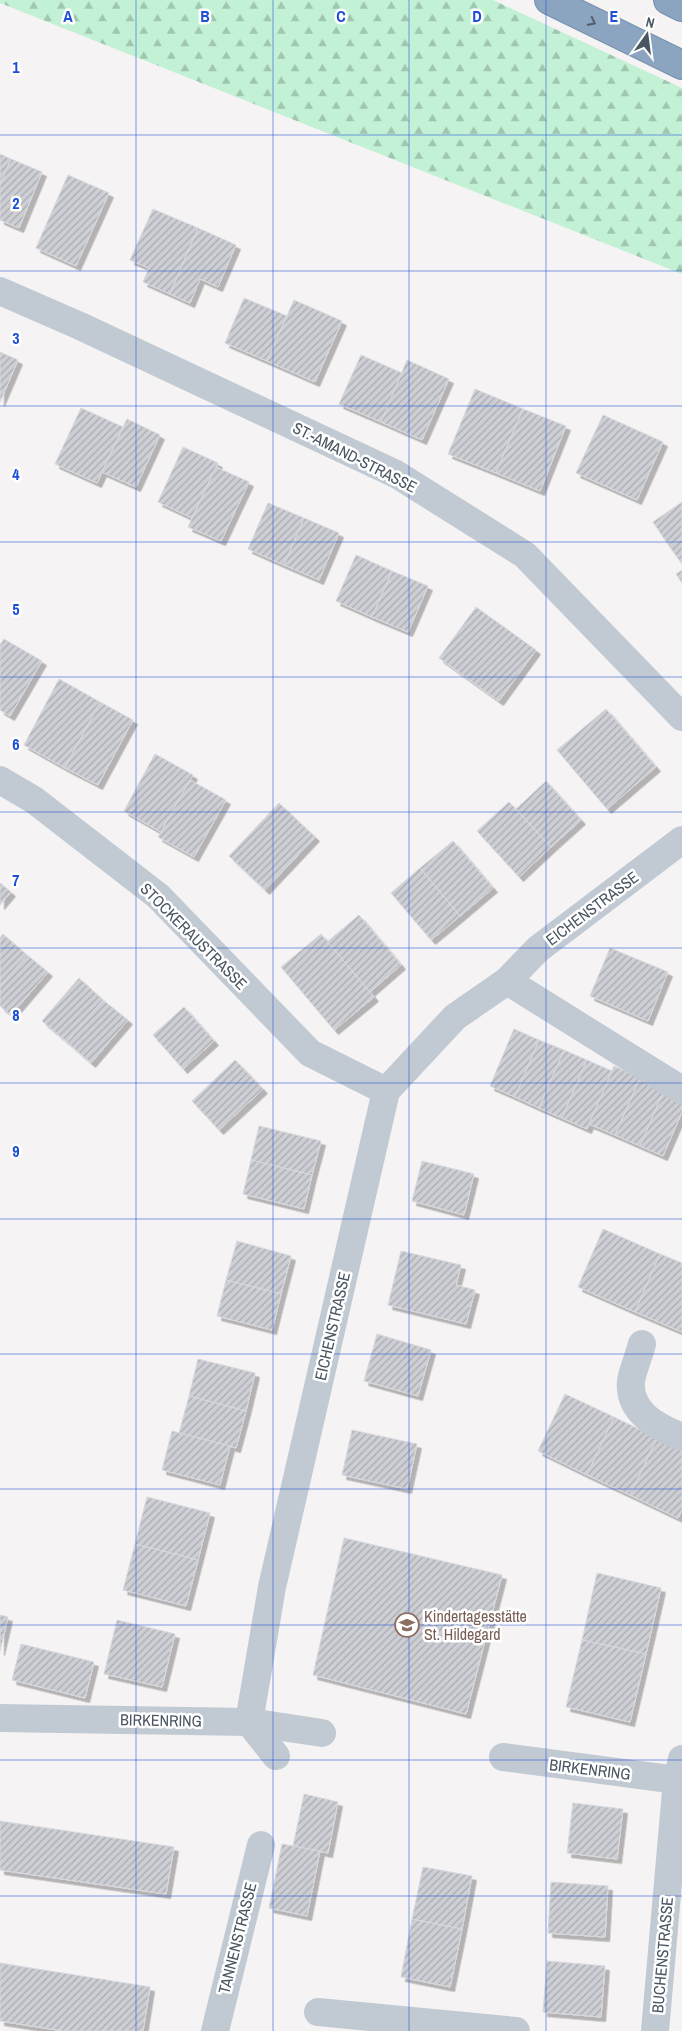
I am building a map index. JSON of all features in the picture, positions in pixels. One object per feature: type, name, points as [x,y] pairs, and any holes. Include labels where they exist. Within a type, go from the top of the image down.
[{"type":"highway","points":[[549,0],[682,65]]},
{"type":"highway","points":[[668,0],[682,7]]},
{"type":"street","name":"ST.-AMAND-STRASSE","points":[[0,291],[107,339],[404,479],[525,555],[682,717]]},
{"type":"street","name":"STOCKERAUSTRASSE","points":[[0,780],[34,800],[158,896],[310,1053],[386,1091]]},
{"type":"street","name":"EICHENSTRASSE","points":[[248,1722],[272,1587],[386,1091],[455,1017],[507,980],[538,948],[682,840]]},
{"type":"street","points":[[507,980],[682,1090]]},
{"type":"street","points":[[642,1344],[631,1382],[633,1401],[644,1417],[682,1437]]},
{"type":"street","name":"BIRKENRING","points":[[0,1718],[248,1722],[322,1733]]},
{"type":"street","points":[[248,1722],[276,1756]]},
{"type":"street","name":"BIRKENRING","points":[[503,1757],[680,1770]]},
{"type":"street","name":"BUCHENSTRASSE","points":[[655,2031],[674,1902],[680,1770]]},
{"type":"street","name":"TANNENSTRASSE","points":[[215,2031],[261,1845]]},
{"type":"street","points":[[318,2012],[516,2031]]},
{"type":"green space","points":[[0,0],[493,0],[682,88],[682,274],[0,3]]},
{"type":"building","points":[[0,154],[11,159],[0,184]]},
{"type":"building","points":[[11,159],[42,172],[19,228],[0,220],[0,184]]},
{"type":"building","points":[[68,175],[109,193],[76,266],[36,248]]},
{"type":"building","points":[[153,209],[198,228],[170,294],[143,282],[149,268],[130,260]]},
{"type":"building","points":[[198,228],[236,245],[218,287],[200,279],[190,303],[170,294]]},
{"type":"building","points":[[244,298],[287,316],[267,361],[225,343]]},
{"type":"building","points":[[294,300],[342,321],[315,382],[267,361]]},
{"type":"building","points":[[0,352],[18,360],[0,402]]},
{"type":"building","points":[[361,355],[402,373],[381,422],[339,404]]},
{"type":"building","points":[[407,360],[449,379],[422,440],[381,422]]},
{"type":"building","points":[[475,389],[523,409],[496,473],[448,454]]},
{"type":"building","points":[[81,408],[123,427],[97,483],[55,464]]},
{"type":"building","points":[[523,409],[566,426],[540,491],[496,473]]},
{"type":"building","points":[[603,415],[663,442],[637,500],[576,473]]},
{"type":"building","points":[[127,419],[160,435],[136,487],[102,472]]},
{"type":"building","points":[[183,447],[218,463],[192,518],[158,502]]},
{"type":"building","points":[[216,467],[249,482],[221,541],[188,527]]},
{"type":"building","points":[[682,502],[682,537],[669,546],[653,522]]},
{"type":"building","points":[[268,503],[304,518],[284,565],[248,549]]},
{"type":"building","points":[[304,518],[339,533],[319,580],[284,565]]},
{"type":"building","points":[[682,537],[682,564],[669,546]]},
{"type":"building","points":[[356,555],[392,571],[372,617],[336,601]]},
{"type":"building","points":[[682,570],[682,583],[676,574]]},
{"type":"building","points":[[392,571],[428,586],[408,632],[372,617]]},
{"type":"building","points":[[476,607],[536,650],[499,701],[439,658]]},
{"type":"building","points":[[4,639],[42,661],[10,716],[0,710],[0,645]]},
{"type":"building","points":[[59,679],[100,702],[65,768],[24,745]]},
{"type":"building","points":[[100,702],[133,720],[98,785],[65,768]]},
{"type":"building","points":[[606,709],[656,767],[607,809],[557,750]]},
{"type":"building","points":[[155,754],[193,775],[161,832],[124,811]]},
{"type":"building","points":[[190,780],[226,800],[194,857],[158,837]]},
{"type":"building","points":[[546,781],[581,820],[551,847],[516,809]]},
{"type":"building","points":[[509,802],[551,847],[519,877],[477,831]]},
{"type":"building","points":[[279,803],[315,837],[265,890],[229,856]]},
{"type":"building","points":[[453,841],[493,888],[460,916],[420,868]]},
{"type":"building","points":[[420,868],[460,916],[431,940],[391,893]]},
{"type":"building","points":[[0,883],[11,892],[0,905]]},
{"type":"building","points":[[359,915],[401,965],[370,992],[327,942]]},
{"type":"building","points":[[3,934],[27,955],[0,987],[0,938]]},
{"type":"building","points":[[321,934],[374,997],[334,1030],[281,967]]},
{"type":"building","points":[[610,948],[668,972],[648,1021],[590,996]]},
{"type":"building","points":[[27,955],[48,972],[11,1015],[0,1006],[0,987]]},
{"type":"building","points":[[79,978],[103,1000],[67,1042],[42,1021]]},
{"type":"building","points":[[103,1000],[128,1020],[91,1063],[67,1042]]},
{"type":"building","points":[[184,1007],[214,1041],[183,1069],[153,1035]]},
{"type":"building","points":[[514,1029],[539,1040],[515,1097],[490,1086]]},
{"type":"building","points":[[539,1040],[564,1050],[539,1108],[515,1097]]},
{"type":"building","points":[[564,1050],[587,1060],[562,1118],[539,1108]]},
{"type":"building","points":[[235,1060],[263,1089],[219,1130],[192,1101]]},
{"type":"building","points":[[587,1060],[612,1071],[587,1129],[562,1118]]},
{"type":"building","points":[[614,1066],[640,1078],[615,1135],[589,1124]]},
{"type":"building","points":[[640,1078],[665,1088],[640,1146],[615,1135]]},
{"type":"building","points":[[665,1088],[682,1095],[682,1112],[663,1156],[640,1146]]},
{"type":"building","points":[[259,1126],[321,1141],[312,1175],[251,1160]]},
{"type":"building","points":[[251,1160],[312,1175],[304,1209],[243,1194]]},
{"type":"building","points":[[422,1161],[474,1174],[464,1215],[412,1201]]},
{"type":"building","points":[[603,1229],[660,1254],[635,1312],[578,1287]]},
{"type":"building","points":[[237,1241],[291,1256],[281,1294],[226,1280]]},
{"type":"building","points":[[401,1251],[461,1265],[456,1285],[475,1290],[466,1324],[388,1305]]},
{"type":"building","points":[[660,1254],[682,1263],[682,1332],[635,1312]]},
{"type":"building","points":[[226,1280],[281,1294],[272,1330],[217,1316]]},
{"type":"building","points":[[377,1334],[431,1350],[418,1396],[364,1381]]},
{"type":"building","points":[[198,1359],[255,1373],[246,1411],[189,1396]]},
{"type":"building","points":[[565,1394],[614,1417],[587,1475],[538,1451]]},
{"type":"building","points":[[189,1396],[246,1411],[236,1448],[179,1433]]},
{"type":"building","points":[[614,1417],[657,1438],[630,1495],[587,1475]]},
{"type":"building","points":[[352,1430],[417,1444],[407,1489],[342,1475]]},
{"type":"building","points":[[172,1431],[230,1446],[220,1485],[162,1470]]},
{"type":"building","points":[[657,1438],[682,1450],[682,1510],[678,1518],[630,1495]]},
{"type":"building","points":[[147,1497],[210,1513],[198,1560],[135,1544]]},
{"type":"building","name":"Kindertagesstätte St. Hildegard","points":[[344,1538],[502,1575],[466,1714],[313,1675]]},
{"type":"building","points":[[135,1544],[198,1560],[186,1606],[123,1590]]},
{"type":"building","points":[[597,1573],[661,1588],[646,1654],[582,1640]]},
{"type":"building","points":[[0,1615],[8,1617],[0,1651]]},
{"type":"building","points":[[117,1620],[175,1634],[162,1687],[104,1674]]},
{"type":"building","points":[[582,1640],[646,1654],[630,1722],[566,1707]]},
{"type":"building","points":[[21,1644],[94,1662],[85,1698],[12,1680]]},
{"type":"building","points":[[304,1794],[338,1802],[328,1853],[293,1846]]},
{"type":"building","points":[[573,1803],[623,1809],[617,1859],[567,1853]]},
{"type":"building","points":[[0,1821],[174,1847],[166,1894],[0,1870]]},
{"type":"building","points":[[282,1844],[320,1851],[307,1916],[269,1908]]},
{"type":"building","points":[[423,1867],[472,1876],[462,1929],[412,1919]]},
{"type":"building","points":[[551,1882],[608,1886],[605,1937],[548,1933]]},
{"type":"building","points":[[412,1919],[462,1929],[450,1987],[401,1977]]},
{"type":"building","points":[[547,1961],[605,1966],[601,2017],[543,2012]]},
{"type":"building","points":[[0,1963],[150,1987],[143,2031],[63,2031],[0,2021]]},
{"type":"place","name":"Kindertagesstätte St. Hildegard","points":[[407,1625]]}]
